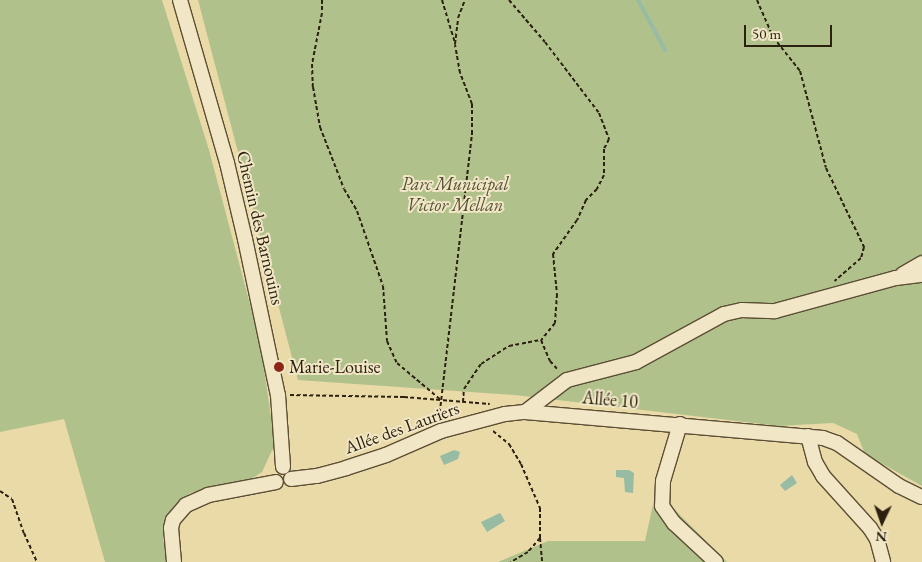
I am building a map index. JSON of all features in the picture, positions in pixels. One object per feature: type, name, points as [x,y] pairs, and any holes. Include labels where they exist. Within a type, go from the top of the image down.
[{"type":"street","name":"Chemin des Barnouins","points":[[180,0],[227,163],[278,395],[287,473]]},
{"type":"street","points":[[896,278],[922,264]]},
{"type":"street","points":[[525,412],[567,380],[636,362],[724,314],[742,310],[775,311],[896,278],[922,275]]},
{"type":"street","name":"Allée des Lauriers","points":[[287,473],[317,476],[386,455],[441,430],[525,412]]},
{"type":"street","name":"Allée 10","points":[[525,412],[808,436],[837,443],[899,486],[922,497]]},
{"type":"street","points":[[680,424],[663,481],[662,506],[674,523],[716,562]]},
{"type":"street","points":[[808,436],[815,462],[823,476],[878,539],[883,562]]},
{"type":"street","points":[[174,562],[171,528],[173,520],[186,505],[208,495],[276,482],[284,484],[287,473]]},
{"type":"path","points":[[322,0],[322,14],[312,64],[313,87],[320,127],[344,189],[356,211],[384,286],[387,341],[398,363],[441,400]]},
{"type":"path","points":[[441,430],[439,413],[472,134],[472,104],[460,73],[455,44],[442,0]]},
{"type":"path","points":[[455,44],[458,18],[465,0]]},
{"type":"path","points":[[463,402],[464,389],[481,364],[509,346],[541,340],[555,322],[557,294],[553,254],[577,220],[586,200],[597,189],[604,175],[604,149],[609,139],[599,113],[545,42],[510,0]]},
{"type":"path","points":[[757,0],[773,37],[800,71],[826,168],[864,247],[861,258],[829,288],[825,297]]},
{"type":"path","points":[[541,340],[550,361],[567,380]]},
{"type":"path","points":[[278,395],[305,394],[497,404]]},
{"type":"path","points":[[476,421],[501,435],[521,464],[540,508],[542,562]]},
{"type":"path","points":[[0,491],[12,499],[24,534],[38,562]]},
{"type":"path","points":[[511,562],[528,552],[540,538]]},
{"type":"green space","points":[[0,0],[162,0],[209,150],[260,342],[275,444],[262,472],[248,481],[190,493],[169,514],[163,537],[167,562],[105,562],[64,419],[0,432]]},
{"type":"green space","name":"Parc Municipal Victor Mellan","points":[[198,0],[922,0],[922,486],[865,454],[857,434],[833,423],[778,426],[515,395],[298,380]]},
{"type":"green space","points":[[656,491],[727,562],[498,562],[548,541],[645,541]]},
{"type":"shaded area","points":[[454,450],[460,452],[458,459],[444,465],[440,456]]},
{"type":"shaded area","points":[[616,470],[629,470],[634,473],[633,493],[625,492],[624,478],[616,477]]},
{"type":"shaded area","points":[[792,475],[797,483],[785,491],[780,485]]},
{"type":"shaded area","points":[[500,513],[505,521],[487,532],[481,522]]},
{"type":"waterway","points":[[638,0],[665,50]]},
{"type":"place","name":"Marie-Louise","points":[[279,367]]}]
